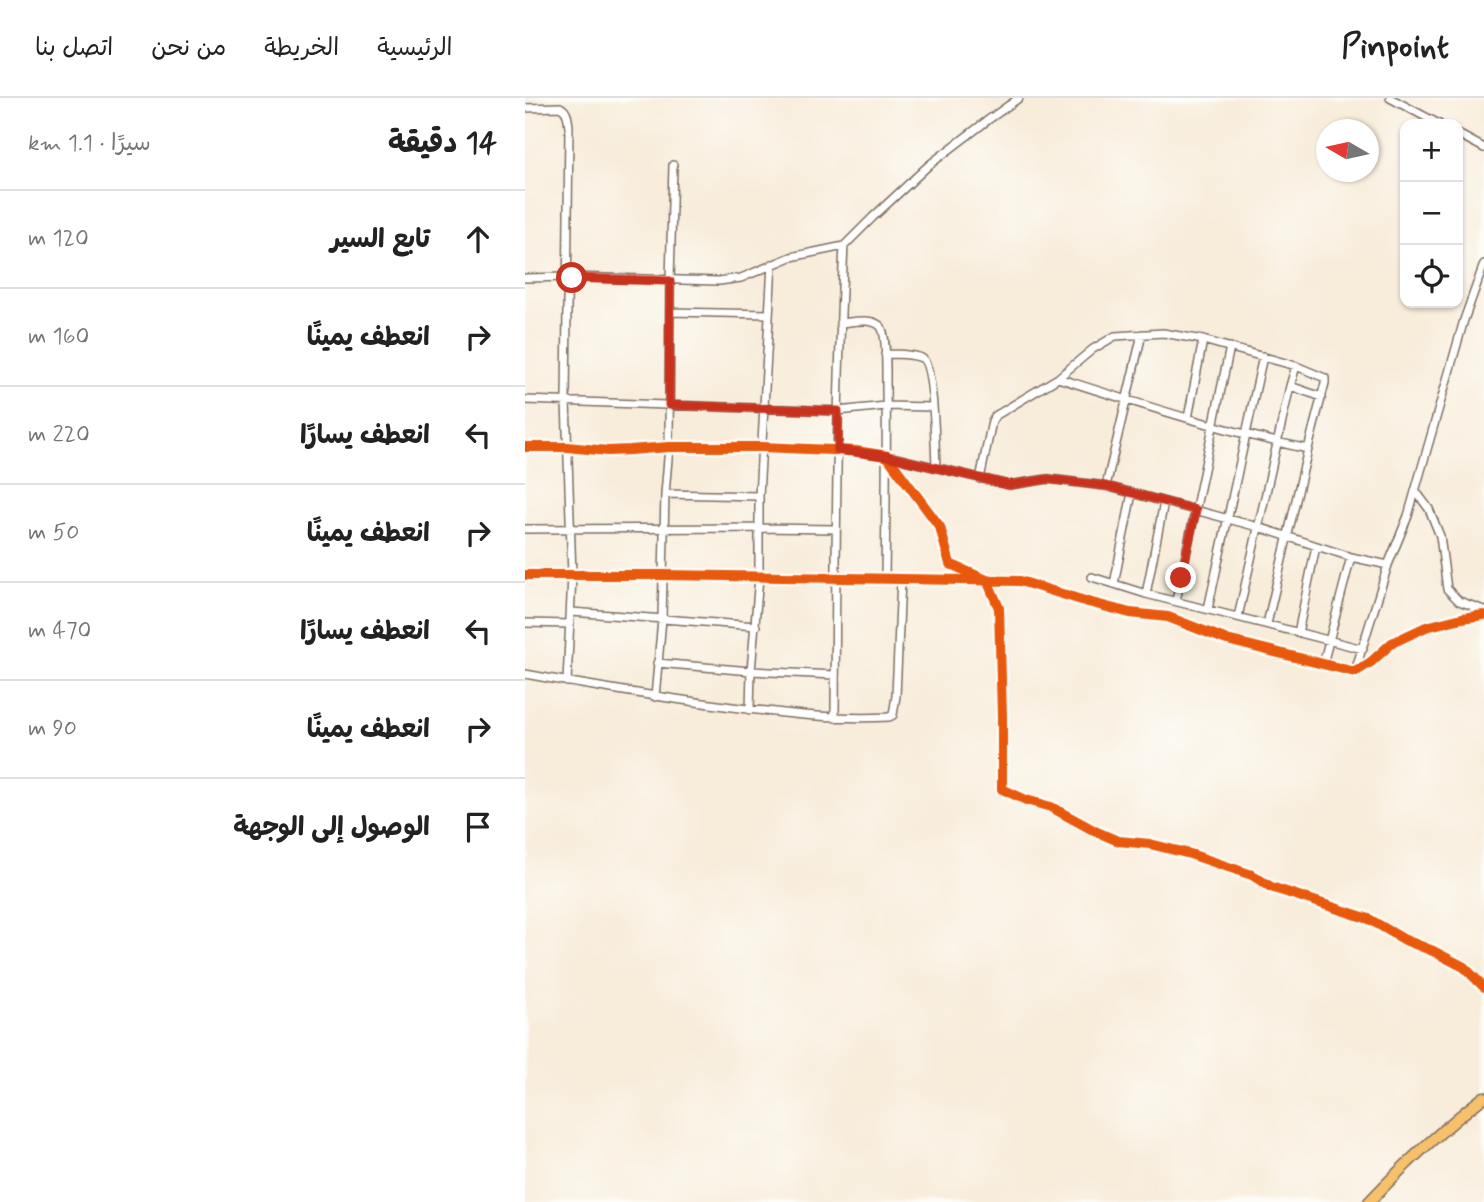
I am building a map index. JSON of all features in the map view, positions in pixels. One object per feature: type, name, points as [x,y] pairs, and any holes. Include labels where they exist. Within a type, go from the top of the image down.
[{"type":"highway","points":[[1369,1202],[1439,1133],[1484,1097]]},
{"type":"street","points":[[525,278],[719,281],[741,278],[791,257],[845,246],[929,165],[1019,98]]},
{"type":"street","points":[[1390,98],[1430,119]]},
{"type":"street","points":[[1407,107],[1414,98]]},
{"type":"street","points":[[525,108],[560,107],[567,113],[570,136],[566,401],[572,575],[567,682]]},
{"type":"street","points":[[1463,137],[1484,148]]},
{"type":"street","points":[[655,697],[662,619],[669,447],[674,165]]},
{"type":"street","points":[[835,718],[838,411],[845,246]]},
{"type":"street","points":[[750,710],[759,577],[761,447],[772,264]]},
{"type":"street","points":[[1355,672],[1388,565],[1408,516],[1464,320],[1484,264]]},
{"type":"street","points":[[670,312],[769,314]]},
{"type":"street","points":[[840,323],[871,321],[879,324],[883,331],[887,456],[885,578]]},
{"type":"street","points":[[980,479],[995,416],[1058,378],[1093,349],[1115,336],[1163,333],[1203,340],[1296,366],[1325,378],[1267,624]]},
{"type":"street","points":[[1106,486],[1142,334]]},
{"type":"street","points":[[1188,418],[1203,340]]},
{"type":"street","points":[[1176,601],[1230,347]]},
{"type":"street","points":[[885,354],[915,356],[923,359],[927,365],[931,380],[936,466]]},
{"type":"street","points":[[1208,609],[1263,356]]},
{"type":"street","points":[[1238,617],[1296,366]]},
{"type":"street","points":[[1058,378],[1188,418],[1308,449]]},
{"type":"street","points":[[1290,386],[1322,397]]},
{"type":"street","points":[[525,400],[838,411],[932,407]]},
{"type":"street","points":[[525,447],[608,451],[669,447],[761,447],[838,450],[887,456],[1009,485],[1048,479],[1106,486],[1258,527],[1351,557],[1388,565]]},
{"type":"street","points":[[887,456],[940,527],[950,564],[987,580],[999,608],[1002,789],[1051,807],[1118,841],[1150,844],[1190,854],[1252,875],[1271,887],[1369,919],[1405,940],[1464,967],[1484,987]]},
{"type":"street","points":[[1415,490],[1429,509],[1440,536],[1447,589],[1459,601],[1484,610]]},
{"type":"street","points":[[1114,584],[1132,493]]},
{"type":"street","points":[[665,494],[759,496]]},
{"type":"street","points":[[1146,594],[1164,502]]},
{"type":"street","points":[[525,529],[836,529]]},
{"type":"street","points":[[1297,632],[1316,546]]},
{"type":"street","points":[[1324,664],[1351,557]]},
{"type":"street","points":[[525,575],[1020,581],[1130,613],[1168,617],[1227,640],[1355,672],[1392,643],[1426,627],[1484,615]]},
{"type":"street","points":[[1092,577],[1146,594],[1363,649]]},
{"type":"street","points":[[525,674],[655,697],[750,710],[835,718],[889,717],[893,715],[901,579]]},
{"type":"street","points":[[571,612],[756,626]]},
{"type":"street","points":[[525,623],[570,624]]},
{"type":"street","points":[[657,663],[835,675]]},
{"type":"cycle path","points":[[525,447],[608,451],[669,447],[761,447],[856,451],[887,456],[940,527],[950,564],[987,580],[999,608],[1002,789],[1051,807],[1118,841],[1150,844],[1190,854],[1252,875],[1271,887],[1369,919],[1405,940],[1464,967],[1484,987]]},
{"type":"cycle path","points":[[525,575],[1020,581],[1130,613],[1168,617],[1227,640],[1355,672],[1392,643],[1426,627],[1484,615]]},
{"type":"route","points":[[572,278],[670,281],[669,405],[838,411],[838,450],[887,456],[1009,485],[1048,479],[1106,486],[1196,510],[1181,578]]}]
